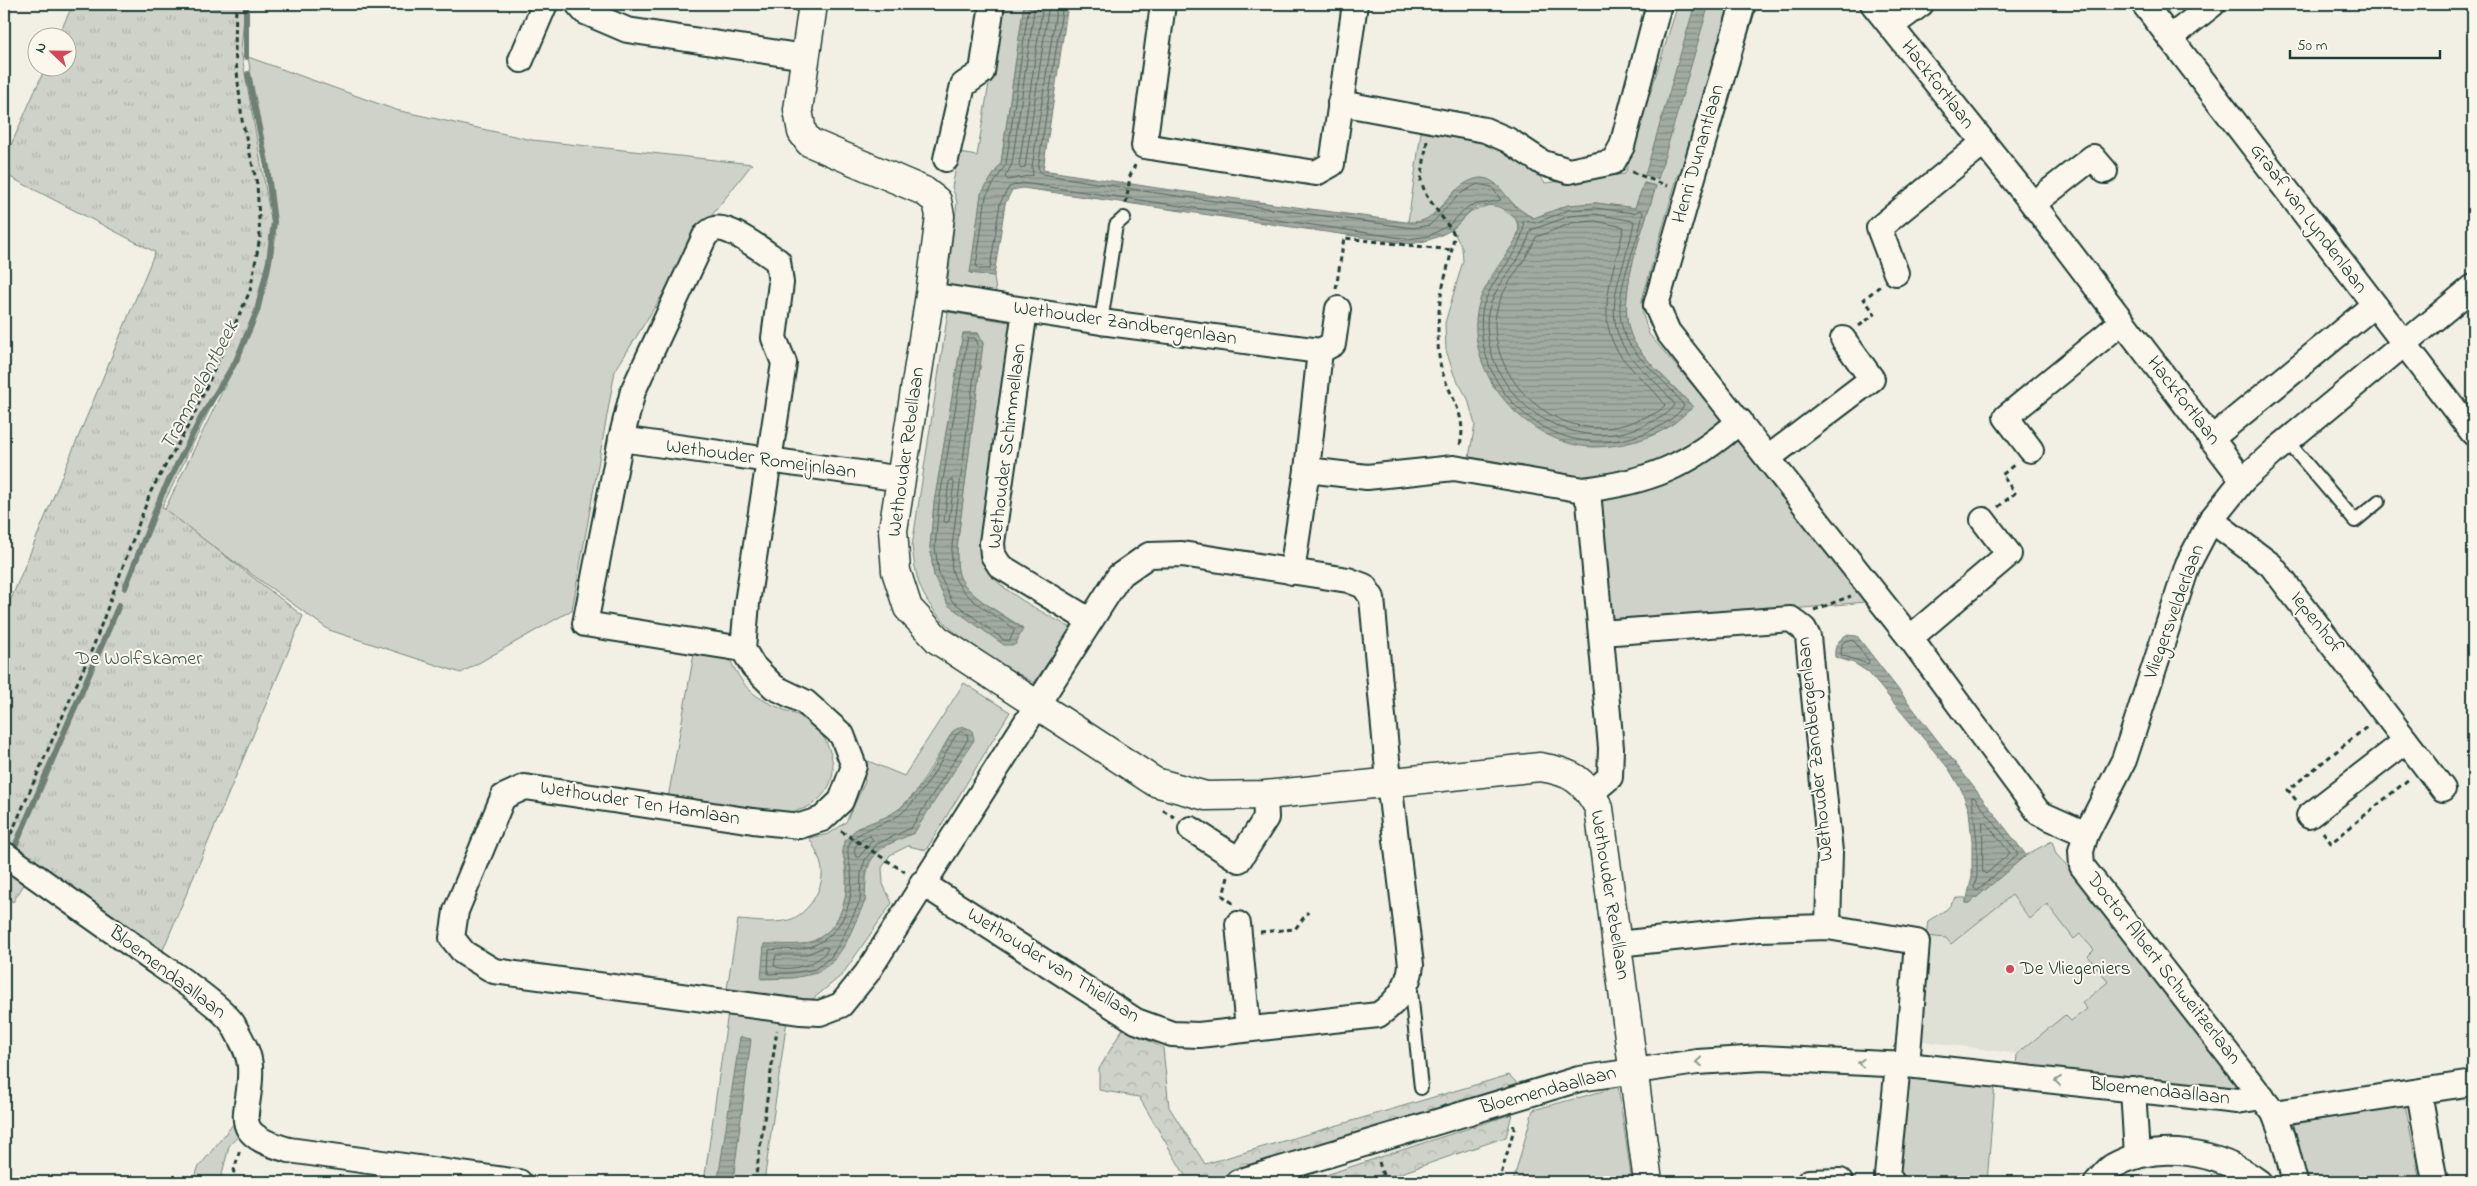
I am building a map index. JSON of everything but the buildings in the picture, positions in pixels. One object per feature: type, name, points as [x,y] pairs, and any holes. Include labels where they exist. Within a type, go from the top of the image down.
[{"type":"street","points":[[521,60],[545,4]]},
{"type":"street","points":[[578,4],[585,12],[627,30],[805,57],[813,4]]},
{"type":"street","points":[[946,159],[963,85],[982,72],[992,4]]},
{"type":"street","points":[[1163,4],[1144,146],[1316,173],[1332,164],[1355,4]]},
{"type":"street","points":[[1340,103],[1429,118],[1485,130],[1508,140],[1543,163],[1569,171],[1613,162],[1622,146],[1659,4]]},
{"type":"street","name":"Henri Dunantlaan","points":[[1740,421],[1668,332],[1656,305],[1743,4]]},
{"type":"street","name":"Hackfortlaan","points":[[1873,4],[2033,204],[2243,480]]},
{"type":"street","name":"Hackfortlaan","points":[[1891,26],[1921,4]]},
{"type":"street","name":"Graaf van Lyndenlaan","points":[[2144,4],[2473,433]]},
{"type":"street","points":[[2170,38],[2213,4]]},
{"type":"street","name":"Wethouder Rebellaan","points":[[805,57],[798,110],[802,132],[809,142],[924,191],[937,201],[940,216],[930,296],[893,530],[896,571],[908,608],[938,640],[1036,706],[1155,782],[1206,796],[1265,795],[1389,780],[1540,767],[1562,770],[1581,781],[1591,793],[1599,808],[1648,1182]]},
{"type":"street","name":"Hackfortlaan","points":[[1896,273],[1878,228],[1983,143]]},
{"type":"street","points":[[2033,204],[2093,157],[2105,171]]},
{"type":"street","points":[[721,228],[749,242],[778,261],[781,282],[774,338],[784,363],[747,603],[743,649],[585,624],[621,439],[633,391],[653,343],[705,236],[713,229],[721,228]]},
{"type":"street","name":"Vliegersvelderlaan","points":[[2086,834],[2124,760],[2188,564],[2211,520],[2243,480],[2287,440],[2473,286]]},
{"type":"street","name":"Wethouder Zandbergenlaan","points":[[930,296],[1101,322],[1320,351]]},
{"type":"street","points":[[2211,439],[2374,305]]},
{"type":"street","points":[[1292,572],[1308,470],[1320,351],[1333,344],[1338,309]]},
{"type":"street","name":"Wethouder Schimmellaan","points":[[1025,310],[992,543],[993,555],[1000,566],[1089,620]]},
{"type":"street","points":[[2031,450],[2006,417],[2122,322]]},
{"type":"street","points":[[1768,458],[1872,380],[1843,339]]},
{"type":"street","points":[[1308,470],[1367,477],[1454,468],[1583,490],[1629,483],[1667,471],[1689,460],[1715,443],[1740,421],[1910,638],[2039,813],[2086,834]]},
{"type":"street","name":"Wethouder Romeijnlaan","points":[[621,439],[768,462],[902,479]]},
{"type":"street","points":[[1583,490],[1589,502],[1611,748],[1610,777],[1591,793]]},
{"type":"street","points":[[1910,638],[2009,554],[1983,520]]},
{"type":"street","name":"Iepenhof","points":[[2211,520],[2271,565],[2443,789]]},
{"type":"street","points":[[1036,706],[1089,620],[1119,576],[1149,555],[1182,554],[1348,580],[1364,586],[1372,598],[1389,780],[1411,966],[1410,979]]},
{"type":"street","name":"Wethouder Zandbergenlaan","points":[[1601,633],[1790,619],[1804,629],[1808,637],[1830,852],[1828,927]]},
{"type":"street","name":"Wethouder Ten Hamlaan","points":[[743,649],[753,666],[774,688],[805,702],[842,735],[854,766],[841,801],[822,819],[800,826],[753,821],[525,787],[503,797],[456,911],[452,938],[464,953],[494,971],[820,1014],[841,1005],[867,973],[922,883],[1036,706]]},
{"type":"street","points":[[2309,816],[2406,741]]},
{"type":"street","points":[[1191,829],[1233,868],[1266,818],[1265,795]]},
{"type":"street","name":"Doctor Albert Schweitzerlaan","points":[[2086,834],[2081,851],[2082,866],[2268,1105],[2283,1137],[2295,1182]]},
{"type":"street","name":"Bloemendaallaan","points":[[6,846],[193,988],[231,1022],[246,1049],[250,1067],[244,1112],[246,1124],[253,1135]]},
{"type":"street","name":"Wethouder van Thiellaan","points":[[922,883],[1136,1021],[1172,1034],[1199,1035],[1378,1015],[1390,1008],[1410,979]]},
{"type":"street","points":[[1617,944],[1759,929],[1828,927],[1917,942],[1887,1176],[1892,1182]]},
{"type":"street","points":[[1239,929],[1248,1029]]},
{"type":"street","name":"Bloemendaallaan","points":[[1238,1182],[1419,1129],[1579,1079],[1634,1070],[1762,1058],[1902,1064],[2268,1105],[2419,1092],[2473,1084]]},
{"type":"street","points":[[2133,1089],[2137,1156]]},
{"type":"street","points":[[2419,1092],[2436,1182]]},
{"type":"street","points":[[253,1135],[268,1144],[289,1150],[520,1182]]},
{"type":"street","points":[[2097,1182],[2112,1166],[2137,1156],[2164,1151],[2213,1158],[2259,1182]]},
{"type":"street","points":[[1810,1182],[1840,1182]]},
{"type":"lane","points":[[1101,322],[1116,225],[1124,218]]},
{"type":"lane","points":[[2287,440],[2354,521],[2379,501]]},
{"type":"lane","points":[[1410,979],[1421,1088]]},
{"type":"path","points":[[6,846],[93,646],[151,491],[191,421],[250,291],[260,236],[257,184],[242,120],[235,52],[236,4]]},
{"type":"path","points":[[1429,118],[1421,181],[1430,201],[1454,234],[1453,250],[1440,302],[1438,338],[1439,358],[1444,377],[1460,409],[1462,426],[1460,445],[1454,468]]},
{"type":"path","points":[[1124,218],[1130,176]]},
{"type":"path","points":[[1641,177],[1661,184]]},
{"type":"path","points":[[1338,309],[1334,300],[1344,238],[1453,250]]},
{"type":"path","points":[[1843,339],[1875,314],[1864,299],[1896,273]]},
{"type":"path","points":[[1983,520],[2015,493],[2002,475],[2031,450]]},
{"type":"path","points":[[1790,619],[1870,588]]},
{"type":"path","points":[[842,832],[893,864]]},
{"type":"path","points":[[1233,868],[1222,896],[1236,905],[1239,929],[1295,929],[1308,912]]},
{"type":"path","points":[[755,1182],[780,1010]]},
{"type":"path","points":[[1499,1182],[1514,1129],[1511,1099]]},
{"type":"path","points":[[230,1182],[241,1148],[253,1135]]},
{"type":"shaded area","name":"De Vliegeniers","points":[[2012,895],[2030,918],[2047,904],[2074,939],[2080,934],[2094,951],[2088,956],[2109,982],[2083,1002],[2087,1009],[2070,1022],[2065,1016],[2017,1054],[1915,1040],[1926,936],[1946,938],[1951,944]]},
{"type":"green space","name":"De Wolfskamer","points":[[73,4],[245,4],[241,51],[274,236],[258,311],[162,507],[303,616],[152,976],[4,867],[4,616],[155,252],[4,174],[4,161],[41,78],[78,78],[78,28],[62,28]]},
{"type":"green space","points":[[1002,4],[1024,4],[1001,163],[981,194],[971,273],[994,276],[996,292],[947,286],[957,202],[952,187],[959,153],[977,156]]},
{"type":"green space","points":[[1678,4],[1733,4],[1683,176],[1678,174],[1642,300],[1643,315],[1649,334],[1739,440],[1865,602],[1609,627],[1593,479],[1469,457],[1475,425],[1468,399],[1454,375],[1446,350],[1445,323],[1463,261],[1462,248],[1452,229],[1471,211],[1490,205],[1498,206],[1515,218],[1519,228],[1516,240],[1492,275],[1480,300],[1476,325],[1481,358],[1493,386],[1516,413],[1637,441],[1669,427],[1693,407],[1642,353],[1629,329],[1626,310],[1632,267],[1656,186],[1644,183],[1635,208],[1596,203],[1568,205],[1534,218],[1517,207],[1495,183],[1456,190],[1427,221],[1408,222],[1422,125],[1490,142],[1519,158],[1545,183],[1625,174]]},
{"type":"green space","points":[[248,57],[396,110],[532,140],[752,164],[712,215],[615,371],[572,610],[461,673],[329,630],[164,511],[243,349],[258,313],[269,275],[276,235]]},
{"type":"green space","points":[[948,312],[1015,323],[979,543],[982,562],[988,572],[998,582],[1022,600],[1071,628],[1034,683],[973,646],[958,635],[933,610],[919,583],[912,546]],"holes":[[[963,333],[978,333],[983,343],[957,547],[958,570],[962,582],[974,595],[1023,628],[934,576],[930,547],[934,503]]]},
{"type":"green space","points":[[694,654],[730,660],[741,680],[752,692],[766,702],[806,719],[818,729],[829,748],[833,769],[827,789],[812,805],[799,810],[772,812],[668,798]]},
{"type":"green space","points":[[964,683],[1010,712],[926,850],[908,846],[890,855],[882,868],[883,884],[892,903],[842,975],[813,999],[786,1004],[726,995],[738,920],[770,922],[789,920],[802,913],[817,893],[822,870],[817,853],[809,838],[829,834],[846,822],[865,782],[861,758],[904,776]],"holes":[[[953,731],[895,841],[878,852],[869,865],[865,902],[769,979],[764,944],[803,944],[818,939],[830,930],[838,919],[846,893],[845,863],[842,849],[857,828],[880,821],[898,810],[916,792]]]},
{"type":"green space","points":[[2052,841],[2056,854],[2076,875],[2239,1085],[2226,1092],[2016,1067],[2017,1054],[2065,1015],[2071,1021],[2087,1009],[2082,1003],[2108,982],[2088,956],[2094,950],[2080,934],[2074,939],[2047,904],[2030,919],[2012,895],[1951,944],[1946,938],[1926,936],[1928,921],[1947,909],[1956,898],[1966,898],[1966,903],[1970,903],[2026,855]]},
{"type":"green space","points":[[4,863],[28,878],[13,902],[4,896]]},
{"type":"green space","points":[[728,1012],[787,1020],[764,1182],[704,1182]]},
{"type":"green space","points":[[1123,1028],[1163,1048],[1169,1107],[1205,1164],[1509,1075],[1523,1089],[1236,1182],[1189,1182],[1139,1097],[1099,1090],[1099,1069]]},
{"type":"green space","points":[[1916,1075],[1995,1084],[1987,1182],[1905,1182],[1896,1170],[1905,1080]]},
{"type":"green space","points":[[1618,1087],[1631,1175],[1584,1182],[1513,1182],[1533,1110]]},
{"type":"green space","points":[[2405,1104],[2420,1182],[2305,1182],[2294,1124]]},
{"type":"green space","points":[[1512,1114],[1506,1137],[1375,1182],[1304,1182]]},
{"type":"green space","points":[[234,1123],[242,1132],[229,1146],[220,1182],[194,1182],[198,1168]]},
{"type":"water","points":[[1024,4],[1068,4],[1043,170],[1157,188],[1413,223],[1432,215],[1459,188],[1475,179],[1488,179],[1493,182],[1517,208],[1534,218],[1568,205],[1596,203],[1635,208],[1644,183],[1656,186],[1632,267],[1626,310],[1629,329],[1636,345],[1655,369],[1693,407],[1673,424],[1653,435],[1634,442],[1594,447],[1569,443],[1544,433],[1522,418],[1503,399],[1488,376],[1479,352],[1476,326],[1483,292],[1518,234],[1519,228],[1515,217],[1499,207],[1487,205],[1475,208],[1451,230],[1431,239],[1409,244],[1023,188],[1012,190],[1005,204],[994,276],[970,273],[981,194],[1001,163]]},
{"type":"water","points":[[1695,4],[1709,4],[1658,179],[1645,175]]},
{"type":"water","points":[[963,333],[978,333],[983,343],[957,547],[958,569],[962,581],[973,594],[1023,629],[1015,645],[1004,645],[948,605],[934,576],[930,547],[934,503]]},
{"type":"water","points":[[1846,635],[1857,636],[2026,855],[1970,903],[1966,903],[1972,876],[1972,841],[1969,811],[1962,791],[1949,769],[1868,672],[1854,663],[1835,657],[1837,644]]},
{"type":"water","points":[[962,726],[972,730],[974,740],[914,833],[880,848],[869,862],[866,873],[865,901],[846,943],[834,961],[817,973],[793,978],[761,979],[764,944],[802,944],[815,940],[825,934],[833,925],[844,903],[846,891],[846,867],[843,855],[845,841],[857,829],[890,815],[906,804],[922,785],[953,731]]},
{"type":"water","points":[[740,1037],[751,1039],[733,1181],[718,1179]]},
{"type":"waterway","name":"Trammelantbeek","points":[[246,4],[246,57]]},
{"type":"waterway","name":"Trammelantbeek","points":[[125,588],[162,494],[202,416],[236,361],[257,311],[269,261],[274,222],[267,167],[248,74]]},
{"type":"waterway","name":"Trammelantbeek","points":[[13,851],[119,605]]},
{"type":"place","name":"De Vliegeniers","points":[[2010,969]]}]
